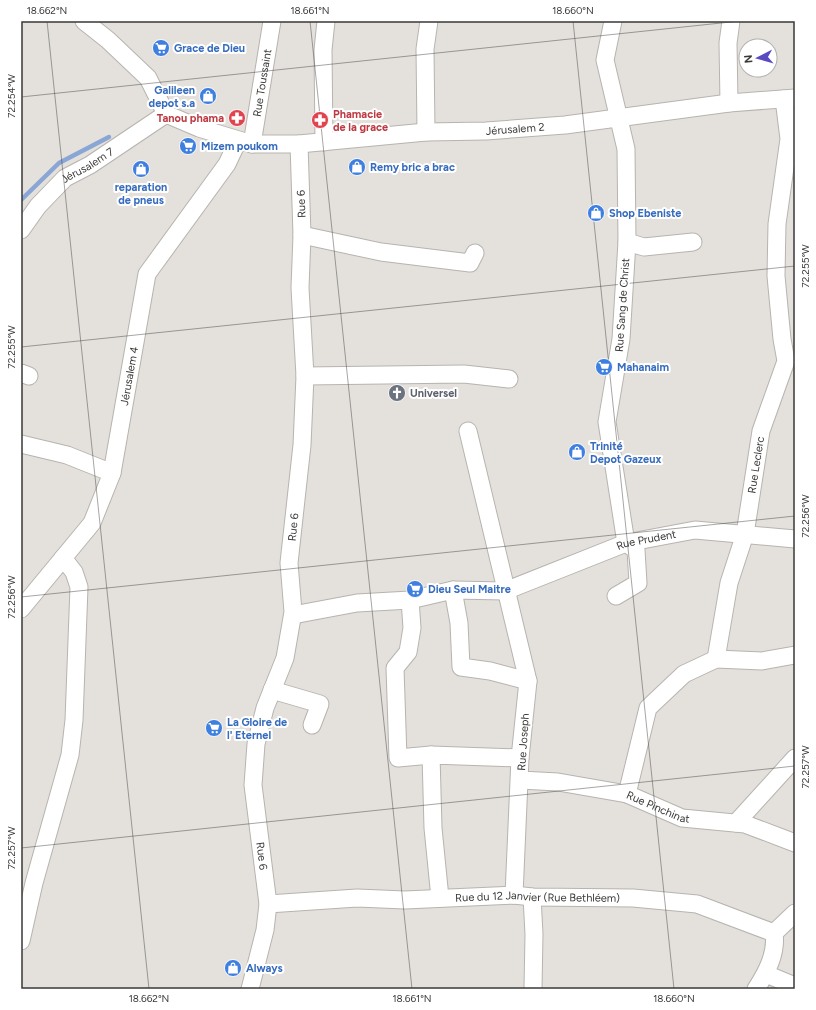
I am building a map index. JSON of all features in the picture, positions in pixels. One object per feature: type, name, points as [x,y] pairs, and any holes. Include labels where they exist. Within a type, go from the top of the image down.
[{"type":"street","points":[[84,21],[108,40],[148,78],[166,114]]},
{"type":"street","name":"Rue Toussaint","points":[[252,144],[272,21]]},
{"type":"street","points":[[324,142],[323,50],[326,21]]},
{"type":"street","points":[[426,132],[425,49],[429,21]]},
{"type":"street","name":"Rue Sang de Christ","points":[[613,21],[605,60],[626,149],[627,242],[621,339],[607,422],[626,543],[636,550],[638,583],[616,596]]},
{"type":"street","points":[[729,103],[728,43],[731,21]]},
{"type":"street","name":"Jérusalem 2","points":[[166,114],[199,128],[252,144],[299,144],[426,132],[486,131],[619,119],[729,103],[790,99]]},
{"type":"street","name":"Rue Leclerc","points":[[716,659],[729,583],[745,534],[761,431],[786,362],[788,328],[776,276],[777,224],[789,139],[790,99]]},
{"type":"street","name":"Jérusalem 7","points":[[21,230],[38,206],[65,178],[90,165],[166,114]]},
{"type":"street","name":"Jérusalem 4","points":[[21,609],[92,523],[112,473],[147,274],[227,164],[235,147],[235,140]]},
{"type":"street","name":"Rue 6","points":[[250,989],[265,930],[268,904],[253,785],[256,744],[265,708],[285,658],[293,615],[289,563],[302,445],[305,376],[300,288],[302,235],[299,144]]},
{"type":"street","points":[[302,235],[381,252],[470,263],[475,253]]},
{"type":"street","points":[[627,242],[644,247],[692,242]]},
{"type":"street","points":[[305,376],[464,374],[509,379]]},
{"type":"street","name":"Rue Joseph","points":[[468,431],[505,591],[528,681],[520,758],[514,895]]},
{"type":"street","points":[[21,444],[66,455],[112,473]]},
{"type":"street","name":"Rue Prudent","points":[[505,591],[626,543],[696,530],[795,539]]},
{"type":"street","points":[[21,941],[34,883],[70,754],[74,713],[78,587],[74,572],[63,558]]},
{"type":"street","points":[[293,615],[357,603],[410,600],[453,590],[505,591]]},
{"type":"street","points":[[453,590],[459,623],[460,667],[490,671],[528,681]]},
{"type":"street","points":[[410,600],[412,628],[408,652],[395,668],[398,758],[431,755],[520,758]]},
{"type":"street","points":[[627,794],[648,708],[684,674],[716,659],[762,662],[795,655]]},
{"type":"street","points":[[272,690],[320,704],[312,725]]},
{"type":"street","points":[[431,755],[433,828],[440,898]]},
{"type":"street","points":[[736,823],[795,758]]},
{"type":"street","name":"Rue Pinchinat","points":[[520,780],[558,782],[627,794],[682,818],[745,824],[795,843]]},
{"type":"street","name":"Rue du 12 Janvier (Rue Bethléem)","points":[[268,904],[357,898],[405,900],[514,895],[532,897],[633,898],[697,904],[774,933]]},
{"type":"street","points":[[532,897],[534,934],[533,989]]},
{"type":"street","points":[[756,989],[766,974],[776,944],[774,933],[795,913]]},
{"type":"street","points":[[766,974],[795,986]]},
{"type":"waterway","points":[[21,200],[59,163],[109,137]]},
{"type":"place","name":"Grace de Dieu","points":[[161,48]]},
{"type":"place","name":"Galileen depot s.a","points":[[208,96]]},
{"type":"place","name":"Tanou phama","points":[[237,118]]},
{"type":"place","name":"Phamacie de la grace","points":[[320,120]]},
{"type":"place","name":"Mizem poukom","points":[[188,146]]},
{"type":"place","name":"Remy bric a brac","points":[[357,167]]},
{"type":"place","name":"reparation de pneus","points":[[141,169]]},
{"type":"place","name":"Shop Ebeniste","points":[[596,213]]},
{"type":"place","name":"Mahanaim","points":[[604,367]]},
{"type":"place","name":"Universel","points":[[397,393]]},
{"type":"place","name":"Trinité Depot Gazeux","points":[[577,452]]},
{"type":"place","name":"Dieu Seul Maitre","points":[[415,589]]},
{"type":"place","name":"La Gloire de l' Eternel","points":[[214,728]]},
{"type":"place","name":"Always","points":[[233,968]]}]
